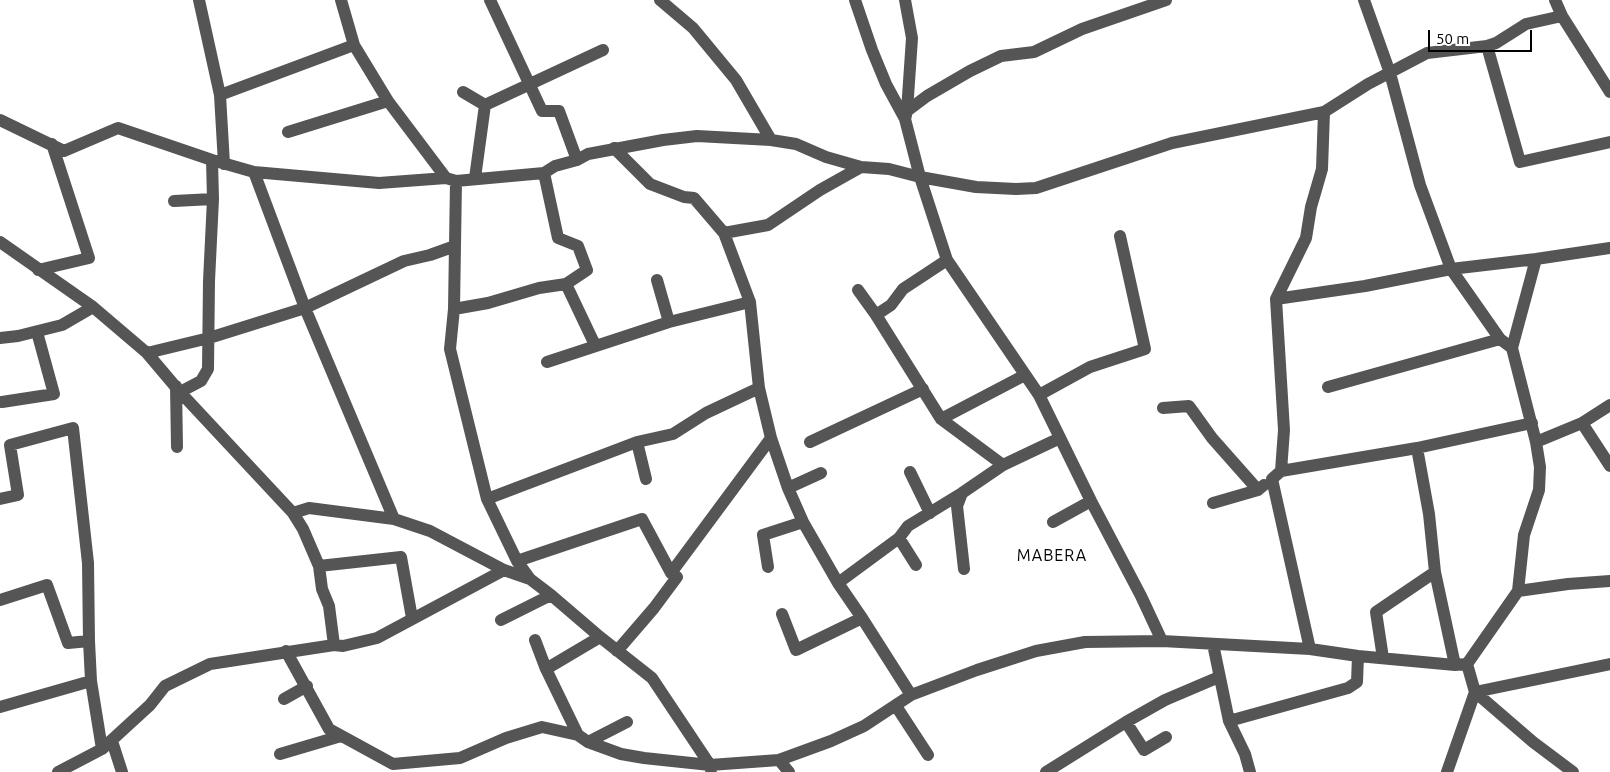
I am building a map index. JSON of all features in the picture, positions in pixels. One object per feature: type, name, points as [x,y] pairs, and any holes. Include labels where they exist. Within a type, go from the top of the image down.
[{"type":"street","points":[[178,389],[201,382],[208,369],[209,281],[213,199],[218,162],[220,95],[199,0]]},
{"type":"street","points":[[341,0],[354,45],[388,101],[451,180],[455,246],[454,308],[450,349],[487,499],[517,560],[530,580]]},
{"type":"street","points":[[490,0],[542,111],[559,111],[577,160]]},
{"type":"street","points":[[660,0],[693,28],[736,80],[771,140]]},
{"type":"street","points":[[855,0],[886,84],[906,115]]},
{"type":"street","points":[[905,0],[912,38],[906,115],[920,176],[947,260],[1039,395],[1162,641]]},
{"type":"street","points":[[906,115],[927,96],[1001,56],[1034,52],[1082,29],[1148,3],[1166,0]]},
{"type":"street","points":[[1364,0],[1390,73],[1420,186],[1451,269],[1500,339],[1512,348]]},
{"type":"street","points":[[1555,0],[1562,16],[1610,92]]},
{"type":"street","points":[[0,120],[64,151],[118,128],[218,162],[254,172],[379,183],[484,179],[544,173],[554,166],[577,160],[588,154],[614,148],[697,136],[771,140],[796,144],[826,157],[861,167],[889,169],[976,187],[1036,188],[1172,142],[1324,112],[1368,84],[1427,53],[1488,46],[1526,24],[1562,16]]},
{"type":"street","points":[[220,95],[354,45]]},
{"type":"street","points":[[1488,46],[1520,162],[1610,142]]},
{"type":"street","points":[[485,105],[603,50]]},
{"type":"street","points":[[463,92],[485,105]]},
{"type":"street","points":[[288,132],[388,101]]},
{"type":"street","points":[[475,178],[485,105]]},
{"type":"street","points":[[1310,649],[1276,475],[1284,430],[1276,299],[1306,238],[1311,207],[1322,169],[1324,112]]},
{"type":"street","points":[[38,270],[89,258],[52,144]]},
{"type":"street","points":[[614,148],[650,184],[684,197],[694,198],[724,233],[750,302],[759,388],[771,438],[788,488],[803,522],[838,583],[911,695]]},
{"type":"street","points":[[724,233],[768,226],[820,190],[861,167]]},
{"type":"street","points":[[254,172],[305,308],[394,519]]},
{"type":"street","points":[[454,308],[488,303],[539,288],[566,284],[587,270],[578,246],[558,238],[544,173]]},
{"type":"street","points":[[174,201],[213,199]]},
{"type":"street","points":[[1039,395],[1090,368],[1145,349],[1120,236]]},
{"type":"street","points":[[0,242],[93,307],[147,353],[293,513],[303,528],[319,566],[322,589],[330,606],[334,645]]},
{"type":"street","points":[[147,353],[209,338],[305,308],[404,261],[430,255],[455,246]]},
{"type":"street","points":[[1276,299],[1365,286],[1451,269],[1610,248]]},
{"type":"street","points":[[1461,665],[1518,591],[1524,536],[1539,490],[1540,468],[1536,442],[1512,348],[1536,259]]},
{"type":"street","points":[[876,315],[891,305],[904,289],[947,260]]},
{"type":"street","points":[[657,280],[669,322]]},
{"type":"street","points":[[566,284],[595,345]]},
{"type":"street","points":[[858,290],[876,315],[941,419],[1003,465]]},
{"type":"street","points":[[547,362],[669,322],[750,302]]},
{"type":"street","points":[[0,338],[18,336],[62,325],[93,307]]},
{"type":"street","points":[[2,402],[54,394],[36,332]]},
{"type":"street","points":[[1328,387],[1500,339]]},
{"type":"street","points":[[941,419],[1025,376]]},
{"type":"street","points":[[487,499],[637,442],[672,434],[706,413],[759,388]]},
{"type":"street","points":[[177,447],[178,389]]},
{"type":"street","points":[[810,442],[923,389]]},
{"type":"street","points":[[1536,442],[1582,423],[1610,405]]},
{"type":"street","points":[[1163,408],[1189,406],[1212,438],[1258,490]]},
{"type":"street","points":[[1213,503],[1258,490],[1276,475],[1417,448],[1532,423]]},
{"type":"street","points":[[1582,423],[1610,466]]},
{"type":"street","points":[[0,498],[18,495],[10,445],[73,428],[88,563],[91,681],[107,745],[122,772]]},
{"type":"street","points":[[671,573],[771,438]]},
{"type":"street","points":[[838,583],[899,538],[908,526],[1003,465],[1060,438]]},
{"type":"street","points":[[637,442],[646,479]]},
{"type":"street","points":[[1417,448],[1429,514],[1436,572],[1461,665],[1475,692],[1533,742],[1573,772]]},
{"type":"street","points":[[910,472],[930,513]]},
{"type":"street","points":[[788,488],[821,473]]},
{"type":"street","points":[[962,493],[956,506],[964,570]]},
{"type":"street","points":[[1053,522],[1091,501]]},
{"type":"street","points":[[293,513],[309,508],[394,519],[430,531],[504,570],[530,580],[652,678],[710,768]]},
{"type":"street","points":[[517,560],[642,519],[671,573],[676,578],[654,608],[617,650]]},
{"type":"street","points":[[768,567],[763,535],[803,522]]},
{"type":"street","points":[[899,538],[916,565]]},
{"type":"street","points":[[319,566],[401,557],[412,618]]},
{"type":"street","points":[[58,772],[107,745],[150,704],[165,686],[210,664],[286,651],[334,645],[343,646],[377,638],[504,570]]},
{"type":"street","points":[[1383,658],[1376,612],[1436,572]]},
{"type":"street","points":[[1518,591],[1568,584],[1610,581]]},
{"type":"street","points":[[0,600],[47,585],[68,643],[89,641]]},
{"type":"street","points":[[501,620],[551,595]]},
{"type":"street","points":[[782,614],[796,650],[862,618]]},
{"type":"street","points":[[546,669],[600,637]]},
{"type":"street","points":[[535,640],[546,669],[583,739]]},
{"type":"street","points":[[286,651],[329,729],[392,768],[460,758],[506,738],[542,727],[583,739],[621,754],[710,768],[779,760],[831,741],[864,726],[911,695],[1036,650],[1085,642],[1162,641],[1310,649],[1358,656],[1461,665]]},
{"type":"street","points":[[1213,644],[1229,720],[1245,754],[1250,772]]},
{"type":"street","points":[[1229,720],[1348,688],[1357,682],[1358,656]]},
{"type":"street","points":[[1475,692],[1610,664]]},
{"type":"street","points":[[1046,772],[1165,700],[1219,677]]},
{"type":"street","points":[[0,707],[91,681]]},
{"type":"street","points":[[284,698],[307,686]]},
{"type":"street","points":[[1447,772],[1475,692]]},
{"type":"street","points":[[896,706],[928,755]]},
{"type":"street","points":[[583,739],[627,722]]},
{"type":"street","points":[[1126,722],[1144,750],[1166,737]]},
{"type":"street","points":[[280,754],[341,736]]},
{"type":"street","points":[[779,760],[790,772]]},
{"type":"district","name":"MABERA","points":[[1052,556]]}]
